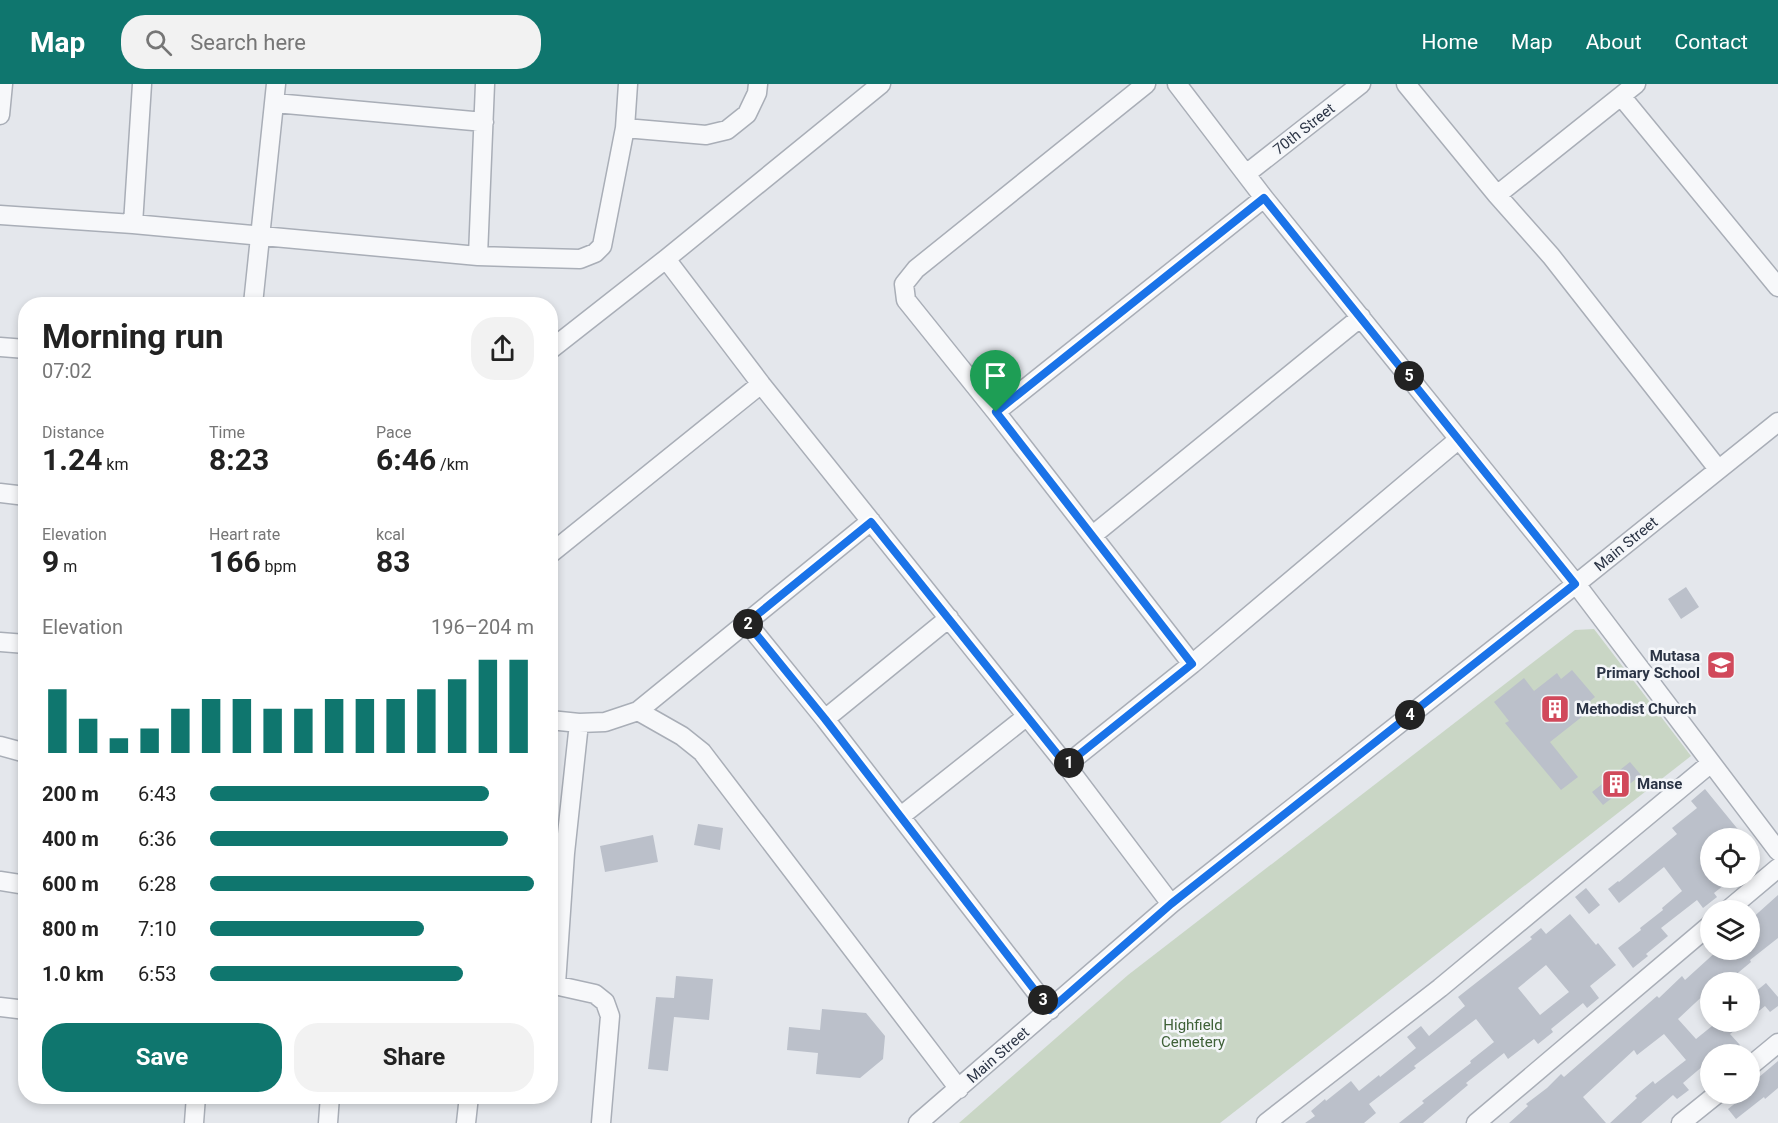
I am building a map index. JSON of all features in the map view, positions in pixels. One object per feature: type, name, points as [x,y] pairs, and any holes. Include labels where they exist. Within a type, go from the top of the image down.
[{"type":"street","points":[[0,115],[3,84]]},
{"type":"street","points":[[133,225],[142,84]]},
{"type":"street","points":[[254,297],[276,84]]},
{"type":"street","points":[[478,256],[485,84]]},
{"type":"street","points":[[0,215],[478,256],[579,259],[595,253],[602,246],[625,128],[628,84]]},
{"type":"street","points":[[625,128],[706,135],[728,129],[747,114],[757,93],[758,84]]},
{"type":"street","points":[[558,344],[882,84]]},
{"type":"street","points":[[1146,84],[916,269],[903,284],[906,300],[1093,535],[1192,664]]},
{"type":"street","points":[[1177,84],[1264,198],[1575,584],[1778,851]]},
{"type":"street","name":"70th Street","points":[[1246,174],[1362,84]]},
{"type":"street","points":[[1406,84],[1497,195],[1551,256],[1718,469]]},
{"type":"street","points":[[1497,195],[1636,84]]},
{"type":"street","points":[[1621,96],[1778,287]]},
{"type":"street","points":[[275,103],[484,122]]},
{"type":"street","points":[[996,412],[1264,198]]},
{"type":"street","points":[[666,259],[761,384],[1066,765],[1171,904]]},
{"type":"street","points":[[1093,535],[1361,317]]},
{"type":"street","points":[[0,347],[18,348]]},
{"type":"street","points":[[558,548],[761,384]]},
{"type":"street","name":"Main Street","points":[[918,1123],[1171,904],[1778,422]]},
{"type":"street","points":[[1066,765],[1192,664],[1459,439]]},
{"type":"street","points":[[0,493],[18,495]]},
{"type":"street","points":[[558,721],[605,722],[638,711],[871,522]]},
{"type":"street","points":[[825,719],[949,618]]},
{"type":"street","points":[[747,623],[901,816],[1050,1010]]},
{"type":"street","points":[[0,642],[18,643]]},
{"type":"street","points":[[638,711],[682,736],[702,752],[959,1089]]},
{"type":"street","points":[[901,816],[1027,716]]},
{"type":"street","points":[[558,852],[579,723]]},
{"type":"street","points":[[0,746],[18,751]]},
{"type":"street","points":[[1266,1123],[1440,988],[1711,763]]},
{"type":"street","points":[[1740,900],[1778,868]]},
{"type":"street","points":[[0,881],[18,884]]},
{"type":"street","points":[[1476,1123],[1700,933]]},
{"type":"street","points":[[558,985],[595,993],[605,1002],[610,1016],[601,1123]]},
{"type":"street","points":[[0,1007],[18,1009]]},
{"type":"street","points":[[1760,1058],[1778,1043]]},
{"type":"street","points":[[194,1123],[195,1104]]},
{"type":"street","points":[[328,1123],[329,1104]]},
{"type":"street","points":[[466,1123],[468,1104]]},
{"type":"street","points":[[1681,1123],[1705,1104]]},
{"type":"green space","name":"Highfield Cemetery","points":[[1594,629],[1691,756],[1220,1123],[959,1123],[1128,975],[1575,630]]},
{"type":"building","points":[[1686,587],[1699,607],[1681,619],[1668,599]]},
{"type":"building","name":"Methodist Church","points":[[1572,670],[1595,697],[1584,706],[1588,712],[1550,742],[1578,777],[1561,790],[1505,723],[1509,721],[1494,702],[1524,678],[1534,691],[1557,673],[1561,679]]},
{"type":"building","name":"Manse","points":[[1630,762],[1641,775],[1603,805],[1592,792]]},
{"type":"building","points":[[1705,789],[1737,828],[1700,828],[1700,888],[1720,888],[1714,893],[1717,897],[1713,900],[1700,900],[1700,904],[1697,900],[1661,928],[1668,936],[1633,968],[1618,948],[1641,930],[1640,928],[1682,891],[1664,867],[1619,903],[1608,889],[1677,834],[1672,828],[1697,808],[1691,801]]},
{"type":"building","points":[[698,824],[723,828],[720,850],[694,845]]},
{"type":"building","points":[[653,835],[658,862],[605,872],[600,846]]},
{"type":"building","points":[[1586,888],[1600,905],[1589,914],[1575,897]]},
{"type":"building","points":[[1778,895],[1778,938],[1760,952],[1760,911]]},
{"type":"building","points":[[1570,914],[1616,965],[1590,986],[1599,998],[1587,1008],[1583,1003],[1551,1029],[1553,1032],[1538,1044],[1534,1039],[1508,1059],[1504,1053],[1466,1083],[1468,1085],[1423,1123],[1399,1123],[1424,1103],[1422,1101],[1494,1042],[1476,1019],[1369,1104],[1376,1113],[1364,1123],[1305,1123],[1315,1116],[1311,1111],[1351,1081],[1359,1091],[1379,1075],[1380,1077],[1416,1048],[1407,1037],[1421,1026],[1429,1036],[1465,1006],[1458,997],[1532,939],[1530,937],[1541,928],[1546,934]],"holes":[[[1546,965],[1569,992],[1540,1015],[1518,988]]]},
{"type":"building","points":[[1707,960],[1750,960],[1751,962],[1739,972],[1700,972],[1700,998],[1678,1019],[1696,1039],[1705,1032],[1733,1032],[1730,1034],[1739,1044],[1700,1044],[1700,1069],[1683,1083],[1689,1090],[1677,1099],[1673,1095],[1641,1123],[1610,1123],[1637,1098],[1635,1096],[1653,1081],[1655,1084],[1686,1060],[1664,1034],[1637,1055],[1634,1050],[1583,1097],[1606,1123],[1509,1123],[1528,1106],[1526,1104],[1561,1074],[1564,1077],[1657,996],[1659,998],[1682,976],[1685,980]]},
{"type":"building","points":[[676,976],[713,979],[709,1020],[674,1017],[668,1071],[648,1069],[656,997],[674,998]]},
{"type":"building","points":[[1766,983],[1778,997],[1778,1006],[1770,1012],[1765,1006],[1760,1010],[1760,988]]},
{"type":"building","points":[[822,1009],[866,1013],[885,1036],[883,1059],[860,1078],[816,1074],[818,1053],[787,1050],[789,1027],[820,1030]]},
{"type":"building","points":[[1778,1061],[1778,1088],[1765,1099],[1764,1097],[1760,1100],[1760,1076]]},
{"type":"building","points":[[1734,1104],[1755,1104],[1736,1119],[1728,1109]]},
{"type":"place","name":"Mutasa Primary School","points":[[1721,665]]},
{"type":"place","name":"Methodist Church","points":[[1555,709]]},
{"type":"place","name":"Manse","points":[[1616,784]]},
{"type":"route","points":[[1264,198],[1575,584],[1171,904],[1050,1010],[825,719],[747,623],[871,522],[1066,765],[1192,664],[996,412],[1264,198]]}]
